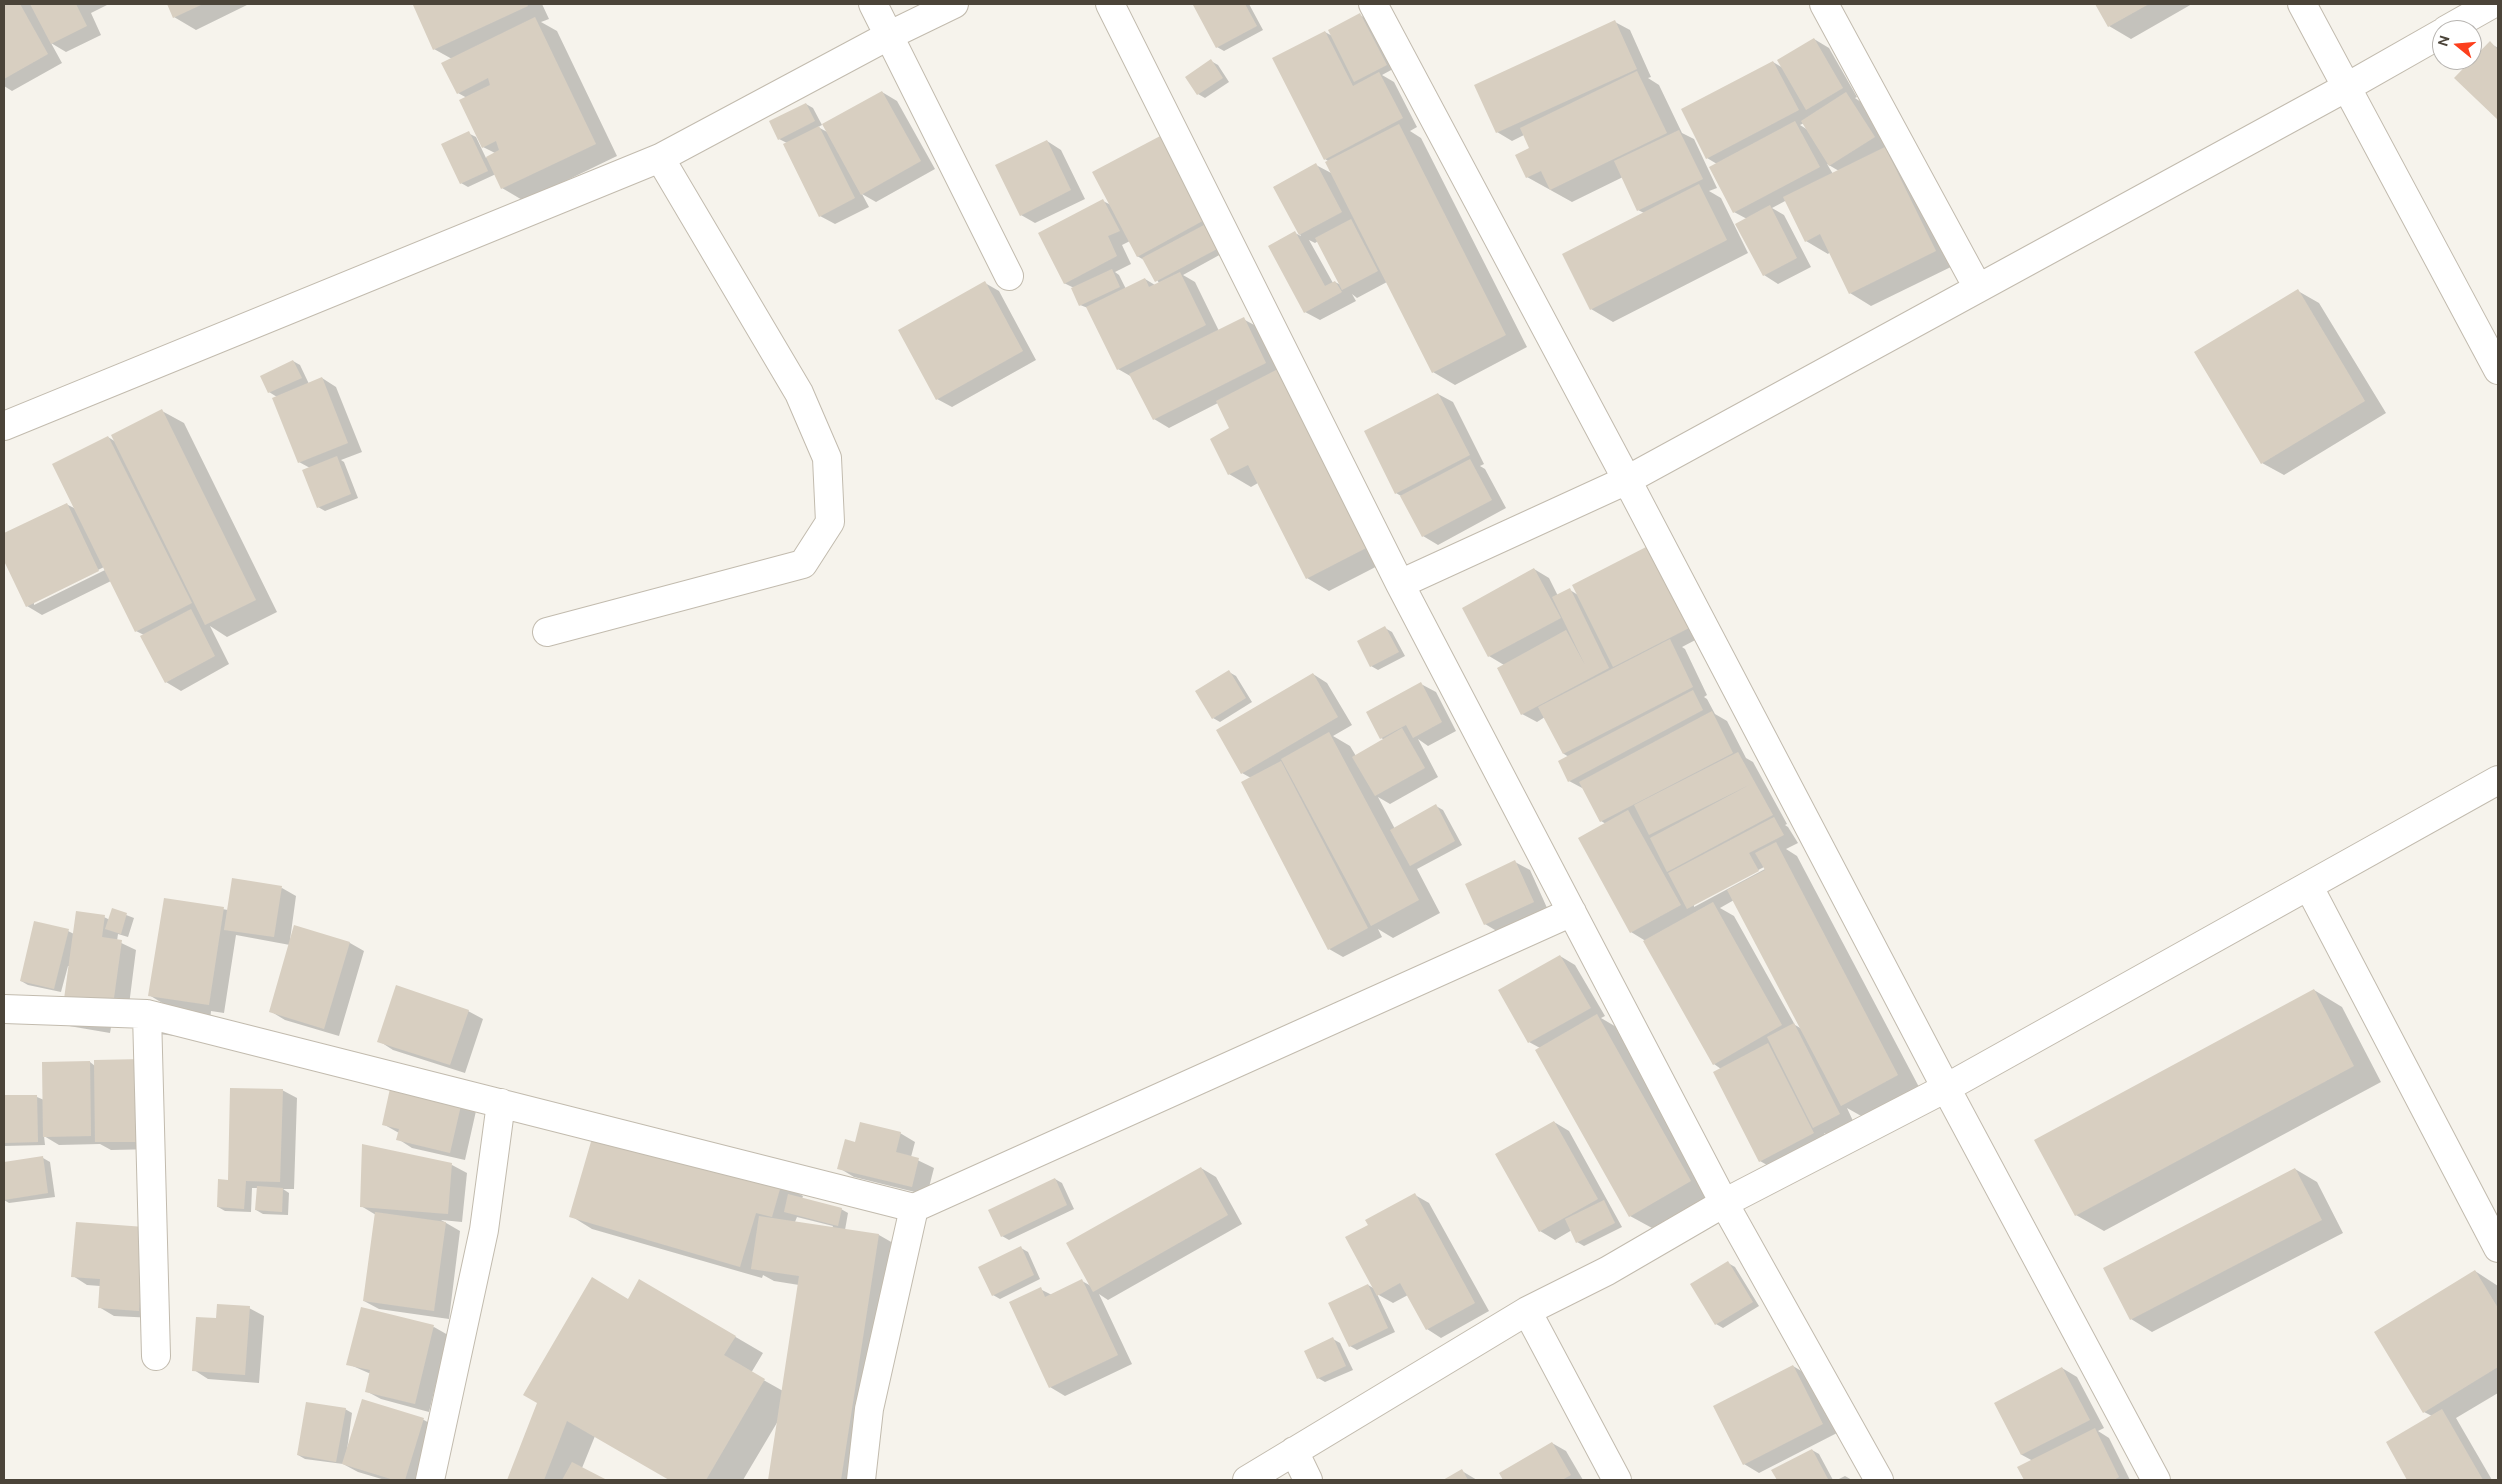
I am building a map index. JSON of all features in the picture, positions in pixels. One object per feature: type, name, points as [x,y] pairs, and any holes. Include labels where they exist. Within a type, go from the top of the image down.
[{"type":"street","points":[[873,4],[1009,276]]},
{"type":"street","points":[[4,426],[660,158],[890,35],[954,4]]},
{"type":"street","points":[[1110,4],[1400,584],[1724,1204],[1879,1480]]},
{"type":"street","points":[[1373,4],[1627,480],[1946,1088],[2156,1480]]},
{"type":"street","points":[[1824,4],[1978,288]]},
{"type":"street","points":[[2302,4],[2498,370]]},
{"type":"street","points":[[2464,20],[2492,4]]},
{"type":"street","points":[[1400,584],[1627,480],[2347,87],[2432,38]]},
{"type":"street","points":[[547,632],[803,564],[830,522],[827,458],[799,394],[660,158]]},
{"type":"street","points":[[1247,1480],[1527,1311],[1607,1271],[1724,1204],[1946,1088],[2498,780]]},
{"type":"street","points":[[2309,887],[2498,1248]]},
{"type":"street","points":[[4,1009],[147,1014],[914,1208],[1572,912]]},
{"type":"street","points":[[147,1014],[156,1356]]},
{"type":"street","points":[[430,1480],[484,1230],[501,1102]]},
{"type":"street","points":[[860,1480],[869,1409],[914,1208]]},
{"type":"street","points":[[1527,1311],[1617,1480]]},
{"type":"street","points":[[1294,1452],[1308,1480]]},
{"type":"building","points":[[4,4],[20,4],[48,54],[4,79]]},
{"type":"building","points":[[30,4],[76,4],[87,26],[51,44]]},
{"type":"building","points":[[167,4],[203,4],[173,18]]},
{"type":"building","points":[[527,4],[528,6],[433,50],[413,5]]},
{"type":"building","points":[[1245,4],[1257,26],[1216,48],[1193,5]]},
{"type":"building","points":[[2095,4],[2149,4],[2108,27]]},
{"type":"building","points":[[1360,13],[1387,65],[1354,82],[1328,30]]},
{"type":"building","points":[[535,17],[596,144],[501,189],[486,157],[499,150],[496,141],[482,148],[459,100],[490,85],[488,78],[457,94],[441,63]]},
{"type":"building","points":[[1615,20],[1637,69],[1496,133],[1474,85]]},
{"type":"building","points":[[1325,31],[1353,86],[1379,72],[1403,118],[1324,160],[1272,58]]},
{"type":"building","points":[[1814,38],[1843,88],[1806,110],[1777,60]]},
{"type":"building","points":[[2490,41],[2498,50],[2498,120],[2454,78],[2462,70],[2482,70],[2482,49]]},
{"type":"building","points":[[1211,59],[1223,78],[1197,95],[1185,77]]},
{"type":"building","points":[[1773,61],[1799,110],[1706,159],[1681,109]]},
{"type":"building","points":[[1637,71],[1667,133],[1550,190],[1541,171],[1526,178],[1515,155],[1529,148],[1520,128]]},
{"type":"building","points":[[882,91],[921,161],[861,195],[822,124]]},
{"type":"building","points":[[1846,92],[1875,137],[1829,166],[1801,121]]},
{"type":"building","points":[[806,103],[815,121],[778,140],[769,121]]},
{"type":"building","points":[[1795,121],[1820,167],[1733,213],[1709,167]]},
{"type":"building","points":[[1399,124],[1506,335],[1432,373],[1325,162]]},
{"type":"building","points":[[819,126],[855,198],[819,217],[783,144]]},
{"type":"building","points":[[1679,130],[1703,179],[1637,211],[1614,161]]},
{"type":"building","points":[[469,131],[488,171],[460,184],[441,144]]},
{"type":"building","points":[[1164,134],[1208,218],[1137,257],[1092,172]]},
{"type":"building","points":[[1047,140],[1071,190],[1020,216],[995,165]]},
{"type":"building","points":[[1885,147],[1936,251],[1849,294],[1820,234],[1805,242],[1783,197]]},
{"type":"building","points":[[1316,163],[1342,212],[1299,235],[1273,187]]},
{"type":"building","points":[[1699,184],[1727,240],[1590,310],[1562,254]]},
{"type":"building","points":[[1103,199],[1120,231],[1108,236],[1117,256],[1064,284],[1038,233]]},
{"type":"building","points":[[1770,205],[1797,258],[1763,276],[1735,224]]},
{"type":"building","points":[[1351,219],[1378,271],[1342,290],[1315,238]]},
{"type":"building","points":[[1204,225],[1217,249],[1155,282],[1142,258]]},
{"type":"building","points":[[1295,231],[1325,286],[1335,281],[1342,292],[1304,313],[1268,246]]},
{"type":"building","points":[[1112,269],[1120,287],[1079,306],[1071,288]]},
{"type":"building","points":[[1180,272],[1206,325],[1117,370],[1086,307],[1145,278],[1149,287]]},
{"type":"building","points":[[985,281],[1023,351],[936,400],[898,330]]},
{"type":"building","points":[[2298,289],[2365,401],[2261,464],[2194,352]]},
{"type":"building","points":[[1244,317],[1266,363],[1153,420],[1129,374]]},
{"type":"building","points":[[293,360],[302,378],[268,393],[260,376]]},
{"type":"building","points":[[1278,369],[1370,546],[1306,579],[1248,465],[1228,475],[1210,439],[1229,428],[1216,401]]},
{"type":"building","points":[[322,377],[348,443],[298,463],[272,398]]},
{"type":"building","points":[[1438,393],[1470,455],[1395,494],[1364,431]]},
{"type":"building","points":[[162,409],[256,600],[205,625],[111,435]]},
{"type":"building","points":[[108,436],[192,603],[135,632],[52,464]]},
{"type":"building","points":[[337,456],[351,494],[317,508],[302,470]]},
{"type":"building","points":[[1470,459],[1492,500],[1422,537],[1400,496]]},
{"type":"building","points":[[67,503],[99,571],[26,607],[4,561],[4,533]]},
{"type":"building","points":[[1648,546],[1689,628],[1613,667],[1572,585]]},
{"type":"building","points":[[1534,568],[1561,618],[1488,657],[1462,608]]},
{"type":"building","points":[[1570,588],[1609,668],[1521,715],[1497,668],[1566,630],[1585,665],[1552,597]]},
{"type":"building","points":[[191,609],[215,656],[165,683],[140,636]]},
{"type":"building","points":[[1385,626],[1399,652],[1370,667],[1357,641]]},
{"type":"building","points":[[1670,639],[1693,687],[1563,754],[1538,707]]},
{"type":"building","points":[[1229,670],[1246,698],[1212,719],[1195,691]]},
{"type":"building","points":[[1313,673],[1338,717],[1241,774],[1216,730]]},
{"type":"building","points":[[1421,682],[1442,722],[1413,738],[1406,725],[1380,739],[1366,712]]},
{"type":"building","points":[[1693,690],[1703,710],[1568,782],[1558,761]]},
{"type":"building","points":[[1712,711],[1733,753],[1600,822],[1579,782]]},
{"type":"building","points":[[1402,728],[1425,768],[1375,796],[1352,757]]},
{"type":"building","points":[[1329,732],[1419,900],[1371,926],[1281,759]]},
{"type":"building","points":[[1738,752],[1773,815],[1667,872],[1650,838],[1751,784],[1649,835],[1634,805]]},
{"type":"building","points":[[1281,761],[1368,928],[1328,950],[1241,782]]},
{"type":"building","points":[[1436,804],[1455,841],[1410,866],[1390,830]]},
{"type":"building","points":[[1628,810],[1681,905],[1630,933],[1578,838]]},
{"type":"building","points":[[1774,817],[1784,835],[1749,853],[1759,871],[1687,909],[1668,873]]},
{"type":"building","points":[[1776,842],[1898,1075],[1841,1106],[1727,890],[1765,870],[1755,853]]},
{"type":"building","points":[[1515,860],[1534,902],[1484,925],[1465,884]]},
{"type":"building","points":[[232,878],[282,886],[274,937],[224,930]]},
{"type":"building","points":[[164,898],[224,907],[209,1005],[148,996]]},
{"type":"building","points":[[1713,902],[1782,1025],[1713,1065],[1643,941]]},
{"type":"building","points":[[112,908],[127,913],[121,934],[105,929]]},
{"type":"building","points":[[76,911],[105,915],[102,937],[122,940],[113,1005],[64,999]]},
{"type":"building","points":[[34,921],[69,929],[54,989],[20,981]]},
{"type":"building","points":[[294,925],[350,942],[324,1029],[269,1012]]},
{"type":"building","points":[[1560,955],[1591,1008],[1528,1043],[1498,990]]},
{"type":"building","points":[[396,985],[469,1010],[450,1065],[377,1042]]},
{"type":"building","points":[[2314,989],[2354,1066],[2075,1216],[2034,1140]]},
{"type":"building","points":[[1597,1014],[1691,1181],[1629,1217],[1535,1050]]},
{"type":"building","points":[[1794,1023],[1840,1114],[1813,1128],[1767,1037]]},
{"type":"building","points":[[1768,1043],[1814,1133],[1759,1162],[1713,1072]]},
{"type":"building","points":[[143,1059],[144,1142],[95,1142],[94,1060]]},
{"type":"building","points":[[90,1061],[91,1136],[43,1137],[42,1062]]},
{"type":"building","points":[[391,1084],[462,1101],[450,1153],[396,1140],[399,1129],[382,1125]]},
{"type":"building","points":[[230,1088],[283,1089],[280,1182],[246,1181],[244,1209],[217,1207],[218,1179],[228,1180]]},
{"type":"building","points":[[4,1095],[37,1095],[38,1142],[4,1143]]},
{"type":"building","points":[[1554,1121],[1598,1199],[1539,1232],[1495,1154]]},
{"type":"building","points":[[860,1122],[901,1132],[896,1152],[919,1158],[912,1187],[837,1169],[845,1139],[855,1142]]},
{"type":"building","points":[[595,1128],[782,1182],[772,1217],[756,1213],[740,1267],[569,1217]]},
{"type":"building","points":[[362,1144],[452,1163],[448,1214],[360,1207]]},
{"type":"building","points":[[43,1156],[48,1193],[4,1200],[4,1162]]},
{"type":"building","points":[[1201,1167],[1228,1215],[1093,1292],[1066,1243]]},
{"type":"building","points":[[2295,1168],[2322,1220],[2130,1320],[2103,1268]]},
{"type":"building","points":[[1055,1178],[1067,1205],[1001,1237],[988,1210]]},
{"type":"building","points":[[257,1186],[283,1188],[282,1212],[255,1210]]},
{"type":"building","points":[[1415,1193],[1475,1303],[1426,1330],[1400,1283],[1377,1296],[1345,1237],[1368,1225],[1365,1220]]},
{"type":"building","points":[[788,1194],[842,1208],[838,1226],[784,1212]]},
{"type":"building","points":[[1604,1200],[1615,1223],[1576,1243],[1565,1219]]},
{"type":"building","points":[[375,1212],[446,1222],[434,1311],[363,1301]]},
{"type":"building","points":[[759,1216],[879,1234],[841,1480],[768,1480],[799,1276],[751,1269]]},
{"type":"building","points":[[76,1222],[145,1227],[139,1311],[98,1308],[100,1279],[71,1277]]},
{"type":"building","points":[[1021,1246],[1034,1275],[992,1296],[978,1267]]},
{"type":"building","points":[[1728,1261],[1753,1302],[1715,1325],[1690,1284]]},
{"type":"building","points":[[2475,1270],[2498,1308],[2498,1367],[2423,1413],[2374,1332]]},
{"type":"building","points":[[592,1277],[628,1299],[639,1279],[736,1336],[724,1355],[765,1379],[706,1480],[669,1480],[567,1421],[544,1480],[507,1480],[537,1403],[523,1395]]},
{"type":"building","points":[[1082,1279],[1118,1355],[1049,1388],[1009,1302],[1041,1287],[1045,1297]]},
{"type":"building","points":[[1368,1284],[1388,1328],[1349,1347],[1328,1303]]},
{"type":"building","points":[[217,1304],[250,1306],[245,1375],[192,1371],[196,1317],[216,1318]]},
{"type":"building","points":[[361,1307],[434,1325],[415,1404],[365,1392],[370,1370],[346,1365]]},
{"type":"building","points":[[1333,1337],[1346,1366],[1317,1379],[1304,1351]]},
{"type":"building","points":[[1793,1365],[1823,1424],[1743,1465],[1713,1406]]},
{"type":"building","points":[[2062,1367],[2090,1420],[2021,1455],[1994,1403]]},
{"type":"building","points":[[362,1399],[424,1418],[405,1480],[394,1480],[342,1464]]},
{"type":"building","points":[[306,1402],[346,1408],[336,1462],[297,1455]]},
{"type":"building","points":[[2442,1409],[2483,1480],[2407,1480],[2386,1442]]},
{"type":"building","points":[[2095,1428],[2119,1477],[2114,1480],[2024,1480],[2017,1467]]},
{"type":"building","points":[[1552,1442],[1571,1475],[1562,1480],[1503,1480],[1499,1473]]},
{"type":"building","points":[[1812,1449],[1828,1479],[1777,1480],[1771,1470]]},
{"type":"building","points":[[572,1462],[607,1480],[562,1480]]},
{"type":"building","points":[[1462,1469],[1468,1480],[1443,1480]]}]
